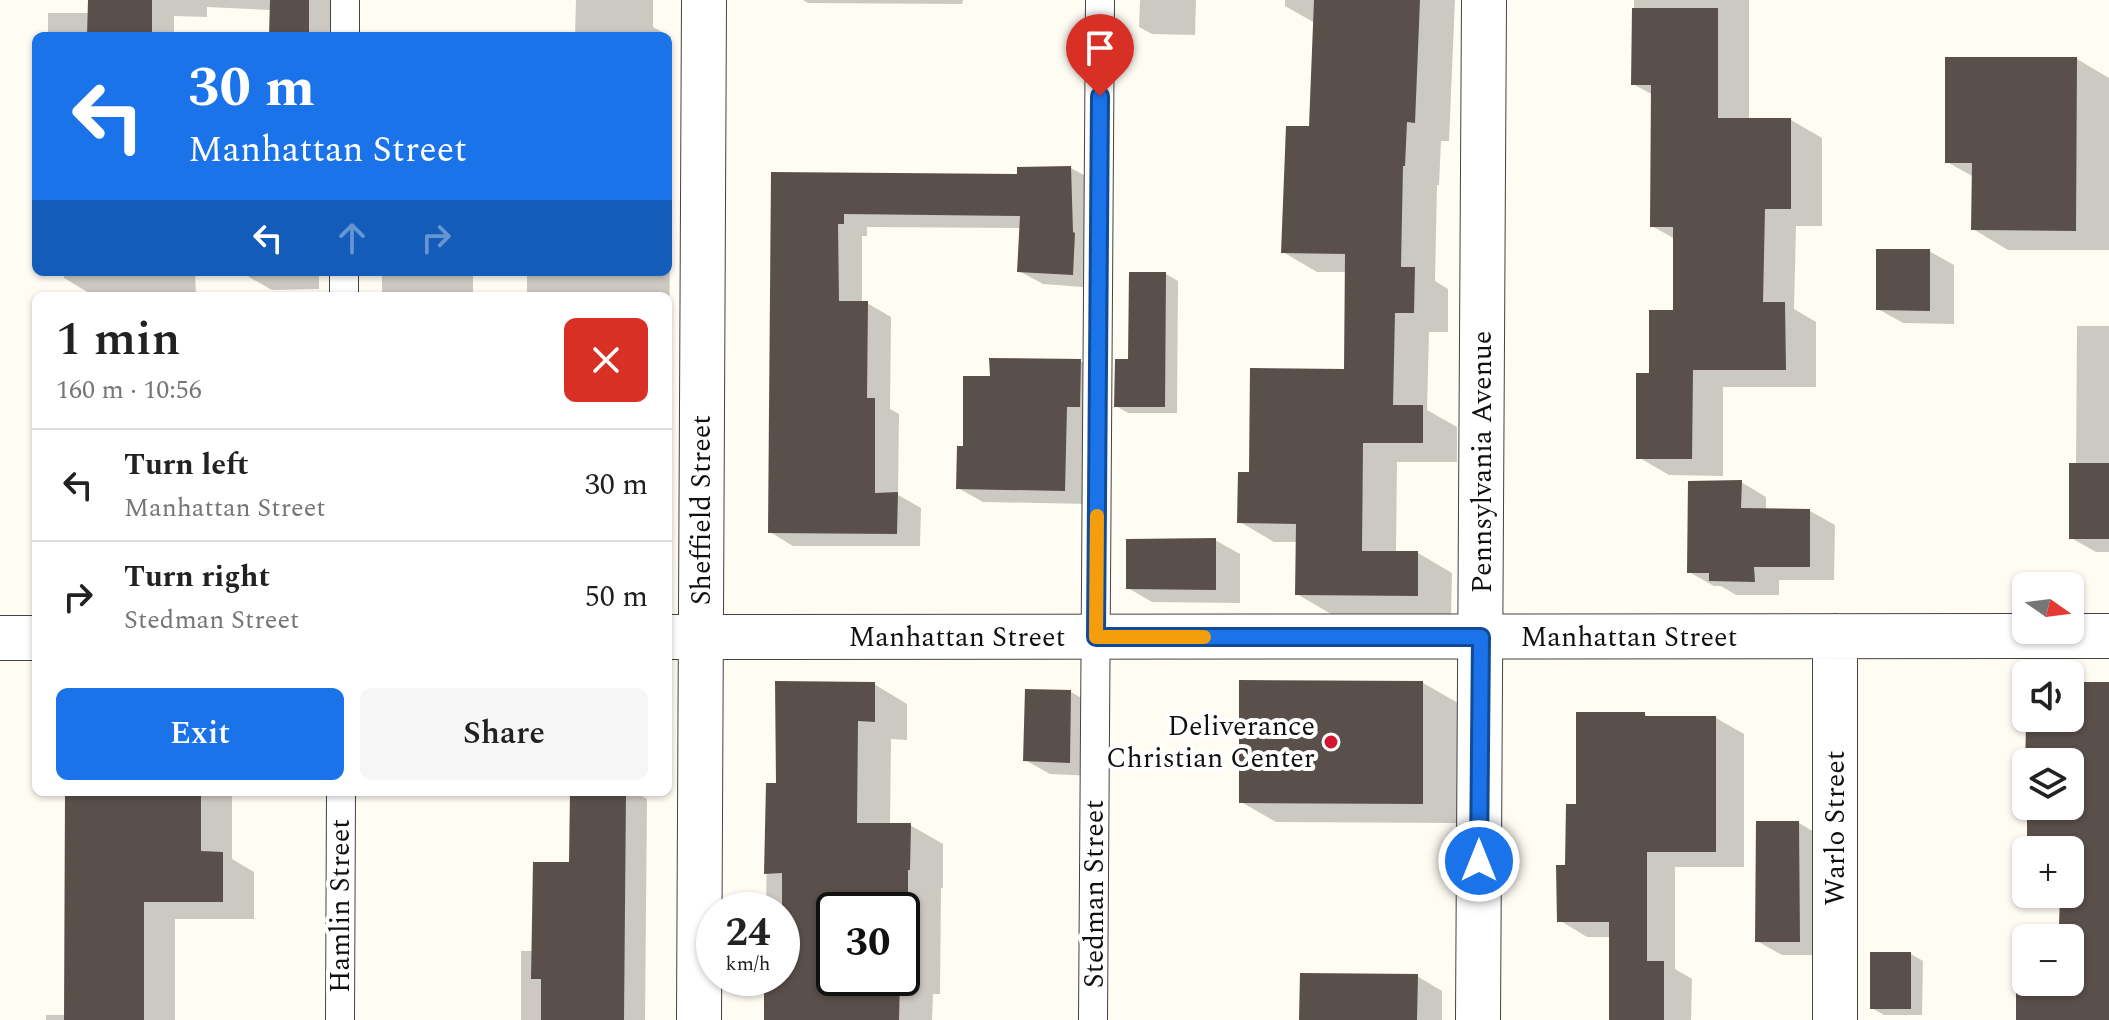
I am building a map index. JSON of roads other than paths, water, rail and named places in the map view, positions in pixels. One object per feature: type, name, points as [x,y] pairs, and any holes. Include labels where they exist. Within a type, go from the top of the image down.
[{"type":"street","name":"Sheffield Street","points":[[699,1020],[684,637],[704,0]]},
{"type":"street","name":"Pennsylvania Avenue","points":[[1478,1020],[1484,0]]},
{"type":"street","name":"Warlo Street","points":[[1835,636],[1835,1020]]},
{"type":"street","name":"Manhattan Street","points":[[684,637],[2109,636]]},
{"type":"street","points":[[0,638],[32,638]]},
{"type":"lane","points":[[345,0],[345,32]]},
{"type":"lane","name":"Stedman Street","points":[[1093,1020],[1100,0]]},
{"type":"lane","name":"Hamlin Street","points":[[340,1020],[341,796]]},
{"type":"place","name":"Deliverance Christian Center","points":[[1331,742]]}]
